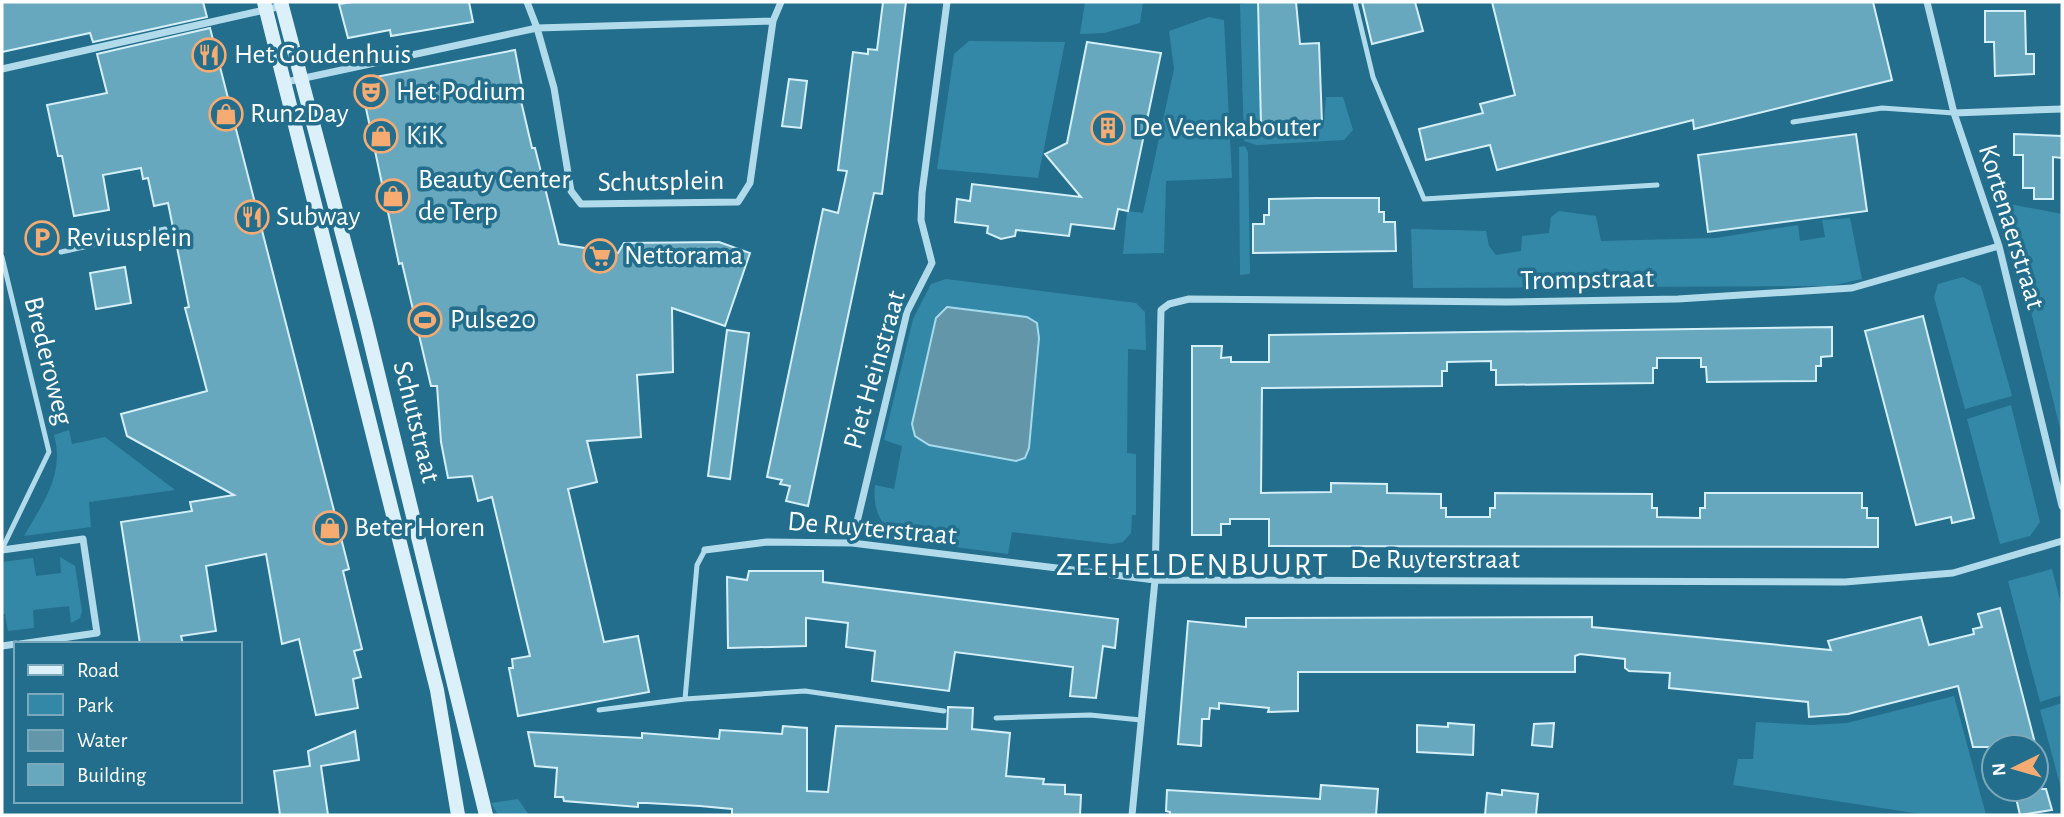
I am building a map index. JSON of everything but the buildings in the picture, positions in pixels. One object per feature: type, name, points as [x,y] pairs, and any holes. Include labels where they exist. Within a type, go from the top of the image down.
[{"type":"main road","name":"Schutstraat","points":[[281,4],[303,78],[411,503],[485,815]]},
{"type":"main road","name":"Schutstraat","points":[[265,6],[437,690],[458,815]]},
{"type":"street","name":"Schutsplein","points":[[527,2],[554,88],[571,191],[581,204],[738,202],[750,183],[773,21],[781,2]]},
{"type":"street","name":"Piet Heinstraat","points":[[852,543],[907,312],[932,263],[920,220],[947,2]]},
{"type":"street","name":"Kortenaerstraat","points":[[1927,2],[1954,113],[1999,246],[2062,506]]},
{"type":"street","points":[[2,69],[242,16],[265,6],[281,4]]},
{"type":"street","points":[[286,82],[537,28],[773,21]]},
{"type":"street","points":[[1954,113],[2062,109]]},
{"type":"street","name":"Trompstraat","points":[[1155,580],[1161,310],[1169,304],[1189,299],[1507,302],[1678,299],[1852,288],[1999,246]]},
{"type":"street","points":[[2,549],[83,539],[97,632],[31,642]]},
{"type":"street","name":"De Ruyterstraat","points":[[705,550],[767,542],[852,543],[1155,580],[1845,582],[1953,573],[2062,541]]},
{"type":"street","points":[[1132,815],[1155,580]]},
{"type":"lane","points":[[1355,2],[1373,77],[1424,199],[1657,185]]},
{"type":"lane","points":[[1793,122],[1882,108],[1954,113]]},
{"type":"lane","points":[[61,252],[166,229]]},
{"type":"lane","name":"Brederoweg","points":[[2,257],[49,452],[2,549]]},
{"type":"lane","name":"De Ruyterstraat","points":[[685,699],[697,565],[705,550]]},
{"type":"lane","points":[[599,710],[685,699],[806,691],[944,711]]},
{"type":"lane","points":[[996,718],[1090,715],[1142,720]]},
{"type":"green space","points":[[1085,2],[1143,2],[1140,23],[1104,33],[1080,34]]},
{"type":"green space","points":[[1257,2],[1261,124],[1324,123],[1326,97],[1343,97],[1353,130],[1344,140],[1257,145],[1244,141],[1240,4]]},
{"type":"green space","points":[[1209,17],[1224,20],[1232,178],[1166,181],[1164,253],[1123,254],[1127,211],[1143,213],[1174,69],[1169,31]]},
{"type":"green space","points":[[969,41],[1065,42],[1038,178],[937,169],[954,54]]},
{"type":"green space","points":[[1245,146],[1248,152],[1250,274],[1240,275],[1239,147]]},
{"type":"green space","points":[[2004,203],[2062,214],[2062,436]]},
{"type":"green space","points":[[1559,211],[1596,216],[1601,241],[1716,238],[1798,225],[1800,241],[1825,237],[1822,220],[1850,218],[1862,279],[1830,286],[1413,288],[1411,229],[1486,231],[1489,246],[1496,255],[1521,251],[1522,236],[1549,233],[1551,217]]},
{"type":"green space","points":[[1963,277],[1981,286],[2012,396],[1965,409],[1934,297],[1938,284]]},
{"type":"green space","points":[[946,279],[1136,303],[1145,312],[1146,350],[1128,349],[1127,453],[1136,454],[1136,515],[1132,515],[1131,533],[1123,542],[1112,544],[1012,532],[1008,554],[910,541],[886,527],[875,504],[875,485],[894,489],[902,446],[884,440],[913,319],[931,284]],"holes":[[[936,318],[1037,323],[1039,338],[1029,448],[1024,458],[1015,461],[929,445],[915,436],[913,424]]]},
{"type":"green space","points":[[2011,405],[2040,522],[2030,536],[2000,544],[1967,419]]},
{"type":"green space","points":[[69,430],[72,444],[105,437],[175,490],[89,502],[91,527],[24,536],[45,500],[54,475],[57,449],[54,435]]},
{"type":"green space","points":[[60,557],[75,566],[82,611],[80,618],[71,623],[69,606],[33,610],[34,628],[8,631],[5,614],[2,614],[2,562],[33,558],[36,576],[61,573]]},
{"type":"green space","points":[[2052,569],[2062,608],[2062,695],[2040,702],[2008,581]]},
{"type":"green space","points":[[1954,696],[1980,793],[1980,803],[1983,803],[1986,815],[1927,815],[1733,785],[1738,759],[1753,759],[1756,722],[1811,725],[1847,723]]},
{"type":"green space","points":[[2062,703],[2062,792],[2050,747],[2050,733],[2046,733],[2040,710]]},
{"type":"green space","points":[[518,799],[529,815],[498,815],[491,803]]},
{"type":"water","points":[[947,307],[1027,317],[1037,323],[1039,338],[1029,448],[1025,458],[1016,461],[929,445],[915,436],[912,424],[936,318]]},
{"type":"place","name":"Het Goudenhuis","points":[[209,55]]},
{"type":"place","name":"Het Podium","points":[[371,92]]},
{"type":"place","name":"Run2Day","points":[[226,114]]},
{"type":"place","name":"De Veenkabouter","points":[[1108,128]]},
{"type":"place","name":"KiK","points":[[381,136]]},
{"type":"place","name":"Beauty Center de Terp","points":[[393,196]]},
{"type":"place","name":"Subway","points":[[252,217]]},
{"type":"place","name":"Reviusplein","points":[[42,238]]},
{"type":"place","name":"Nettorama","points":[[600,256]]},
{"type":"place","name":"Pulse20","points":[[425,320]]},
{"type":"place","name":"Beter Horen","points":[[330,528]]},
{"type":"district","name":"ZEEHELDENBUURT","points":[[1193,565]]}]
